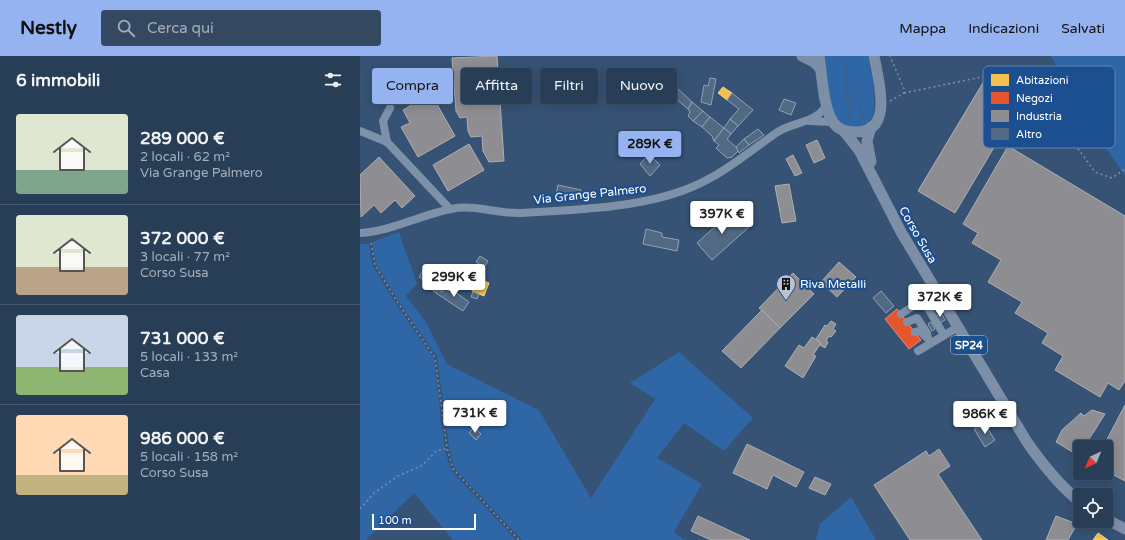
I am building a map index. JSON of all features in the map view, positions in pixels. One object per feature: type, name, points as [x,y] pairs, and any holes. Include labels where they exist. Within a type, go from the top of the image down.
[{"type":"main road","points":[[802,56],[814,62],[821,69]]},
{"type":"main road","points":[[819,56],[827,104],[833,122]]},
{"type":"main road","name":"SP24","points":[[871,127],[880,116],[882,107],[874,56]]},
{"type":"main road","name":"SP24","points":[[833,122],[843,130]]},
{"type":"main road","points":[[843,130],[864,132],[871,127]]},
{"type":"main road","name":"Corso Susa","points":[[871,127],[867,141],[874,176]]},
{"type":"main road","name":"Corso Susa","points":[[843,130],[859,150],[874,176],[889,210],[934,288],[1028,442],[1044,466],[1073,496]]},
{"type":"main road","points":[[1113,523],[1125,529]]},
{"type":"street","name":"Via Grange Palmero","points":[[360,233],[384,230],[450,209],[473,207],[517,213],[645,202],[671,195],[717,174],[783,128],[818,116],[827,104]]},
{"type":"street","points":[[387,142],[383,121],[390,108]]},
{"type":"street","name":"Via Grange Palmero","points":[[806,121],[833,122]]},
{"type":"street","points":[[360,131],[387,142],[450,209]]},
{"type":"street","points":[[901,314],[923,300],[925,296],[934,288]]},
{"type":"street","points":[[923,300],[944,335]]},
{"type":"street","points":[[906,322],[917,318],[927,333],[930,341]]},
{"type":"street","points":[[918,351],[930,341],[958,327]]},
{"type":"street","points":[[915,332],[920,330],[930,341]]},
{"type":"path","points":[[890,56],[904,88],[904,93]]},
{"type":"path","points":[[894,98],[904,93],[983,77]]},
{"type":"path","points":[[1077,148],[1095,172],[1112,178],[1125,169]]},
{"type":"path","points":[[371,243],[375,265],[396,300],[435,358],[447,448],[453,469],[519,540]]},
{"type":"path","points":[[360,509],[374,493],[398,476],[424,465],[436,451],[447,448]]},
{"type":"shaded area","points":[[824,56],[868,56],[874,89],[874,101],[870,121],[862,126],[846,126],[835,117],[830,101]]},
{"type":"shaded area","points":[[1050,56],[1125,56],[1125,176],[1106,148],[1115,148],[1115,66],[1056,66],[1054,60]]},
{"type":"shaded area","points":[[399,232],[417,284],[406,296],[426,322],[447,364],[539,410],[591,498],[655,399],[630,383],[679,352],[753,418],[724,451],[684,423],[657,458],[702,484],[674,532],[685,540],[522,540],[454,468],[449,447],[437,357],[397,299],[376,264],[372,242]]},
{"type":"shaded area","points":[[360,244],[369,244],[373,266],[394,301],[434,359],[445,449],[451,470],[516,540],[453,540],[414,493],[366,540],[360,540]]},
{"type":"shaded area","points":[[851,497],[876,540],[816,540],[820,524]]},
{"type":"building: Abitazioni","points":[[723,87],[732,93],[727,100],[718,93]]},
{"type":"building: Abitazioni","points":[[476,278],[489,283],[484,296],[472,291]]},
{"type":"building: Abitazioni","points":[[1098,533],[1108,540],[1093,540]]},
{"type":"building: Negozi","points":[[897,309],[921,340],[909,349],[885,319]]},
{"type":"building: Industria","points":[[497,56],[498,68],[461,68],[461,104],[500,104],[504,161],[489,162],[483,151],[482,136],[471,137],[468,131],[467,117],[460,118],[456,111],[452,58]]},
{"type":"building: Industria","points":[[983,83],[983,148],[994,148],[955,213],[918,191]]},
{"type":"building: Industria","points":[[413,104],[437,104],[455,136],[418,157],[401,127],[410,123],[403,110]]},
{"type":"building: Industria","points":[[817,140],[825,158],[814,163],[806,145]]},
{"type":"building: Industria","points":[[469,144],[484,170],[448,191],[433,165]]},
{"type":"building: Industria","points":[[1007,148],[1011,148],[1125,216],[1125,381],[1119,390],[1108,383],[1100,397],[1055,370],[1063,356],[1042,343],[1048,333],[1015,313],[1022,302],[988,282],[1001,260],[972,243],[978,233],[963,224]]},
{"type":"building: Industria","points":[[793,155],[802,173],[795,176],[786,159]]},
{"type":"building: Industria","points":[[379,157],[415,196],[402,208],[395,200],[381,213],[374,205],[361,217],[360,175]]},
{"type":"building: Industria","points":[[789,184],[796,221],[782,223],[775,186]]},
{"type":"building: Industria","points":[[839,262],[856,277],[837,297],[821,282]]},
{"type":"building: Industria","name":"Riva Metalli","points":[[793,273],[814,294],[780,328],[759,308]]},
{"type":"building: Industria","points":[[762,310],[780,328],[741,368],[722,351]]},
{"type":"building: Industria","points":[[831,321],[836,324],[833,329],[836,331],[831,337],[829,336],[826,341],[828,342],[825,348],[820,345],[821,343],[816,339],[825,325],[827,326]]},
{"type":"building: Industria","points":[[812,337],[821,343],[813,355],[816,356],[803,378],[785,366],[799,345],[804,348]]},
{"type":"building: Industria","points":[[1125,405],[1125,481],[1113,475],[1113,440],[1107,440]]},
{"type":"building: Industria","points":[[1092,410],[1105,414],[1088,440],[1073,440],[1073,452],[1056,442],[1062,430],[1081,413],[1084,416]]},
{"type":"building: Industria","points":[[747,444],[804,472],[796,487],[773,475],[767,489],[733,473]]},
{"type":"building: Industria","points":[[939,449],[950,466],[938,474],[982,540],[910,540],[874,485],[926,451],[929,456]]},
{"type":"building: Industria","points":[[815,477],[831,484],[825,495],[809,488]]},
{"type":"building: Industria","points":[[698,516],[750,540],[711,540],[691,531]]},
{"type":"building: Industria","points":[[1056,516],[1073,522],[1073,528],[1075,528],[1068,540],[1046,540]]},
{"type":"building: Altro","points":[[710,78],[716,79],[711,105],[701,102],[704,85],[708,86]]},
{"type":"building: Altro","points":[[677,88],[692,102],[688,109],[677,100]]},
{"type":"building: Altro","points":[[732,93],[753,110],[738,126],[730,119],[739,109],[727,100]]},
{"type":"building: Altro","points":[[784,99],[796,103],[791,115],[779,110]]},
{"type":"building: Altro","points":[[692,102],[703,111],[693,121],[688,116],[690,112],[688,109]]},
{"type":"building: Altro","points":[[703,111],[710,117],[702,127],[693,121]]},
{"type":"building: Altro","points":[[710,117],[724,128],[714,141],[712,136],[702,127]]},
{"type":"building: Altro","points":[[730,119],[738,126],[731,134],[724,128]]},
{"type":"building: Altro","points":[[724,128],[731,134],[727,139],[739,150],[732,157],[727,158],[716,148],[719,145],[714,141]]},
{"type":"building: Altro","points":[[758,129],[764,135],[749,145],[744,139]]},
{"type":"building: Altro","points":[[744,139],[749,145],[739,153],[736,147]]},
{"type":"building: Altro","points":[[649,154],[660,165],[650,176],[640,164]]},
{"type":"building: Altro","points":[[558,185],[581,190],[579,199],[556,194]]},
{"type":"building: Altro","points":[[732,211],[748,228],[712,260],[697,243]]},
{"type":"building: Altro","points":[[646,229],[662,233],[662,237],[679,240],[677,251],[643,244]]},
{"type":"building: Altro","points":[[480,256],[488,261],[484,267],[476,262]]},
{"type":"building: Altro","points":[[423,270],[446,285],[442,292],[438,289],[436,293],[433,291],[435,288],[419,277]]},
{"type":"building: Altro","points":[[458,284],[460,286],[455,292],[469,302],[463,311],[436,293],[438,289],[442,292],[445,288],[449,291],[452,286],[455,288]]},
{"type":"building: Altro","points":[[881,291],[894,306],[886,313],[873,298]]},
{"type":"building: Altro","points":[[473,292],[479,294],[477,299],[471,297]]},
{"type":"building: Altro","points":[[941,313],[945,320],[938,324],[934,317]]},
{"type":"building: Altro","points":[[931,322],[935,329],[932,331],[928,324]]},
{"type":"building: Altro","points":[[984,423],[995,440],[985,447],[974,429]]},
{"type":"building: Altro","points":[[474,427],[481,434],[476,440],[469,433]]},
{"type":"waterway","points":[[845,56],[849,119]]},
{"type":"waterway","points":[[848,101],[854,100],[859,104],[863,118]]},
{"type":"place","name":"Riva Metalli","points":[[786,301]]}]
